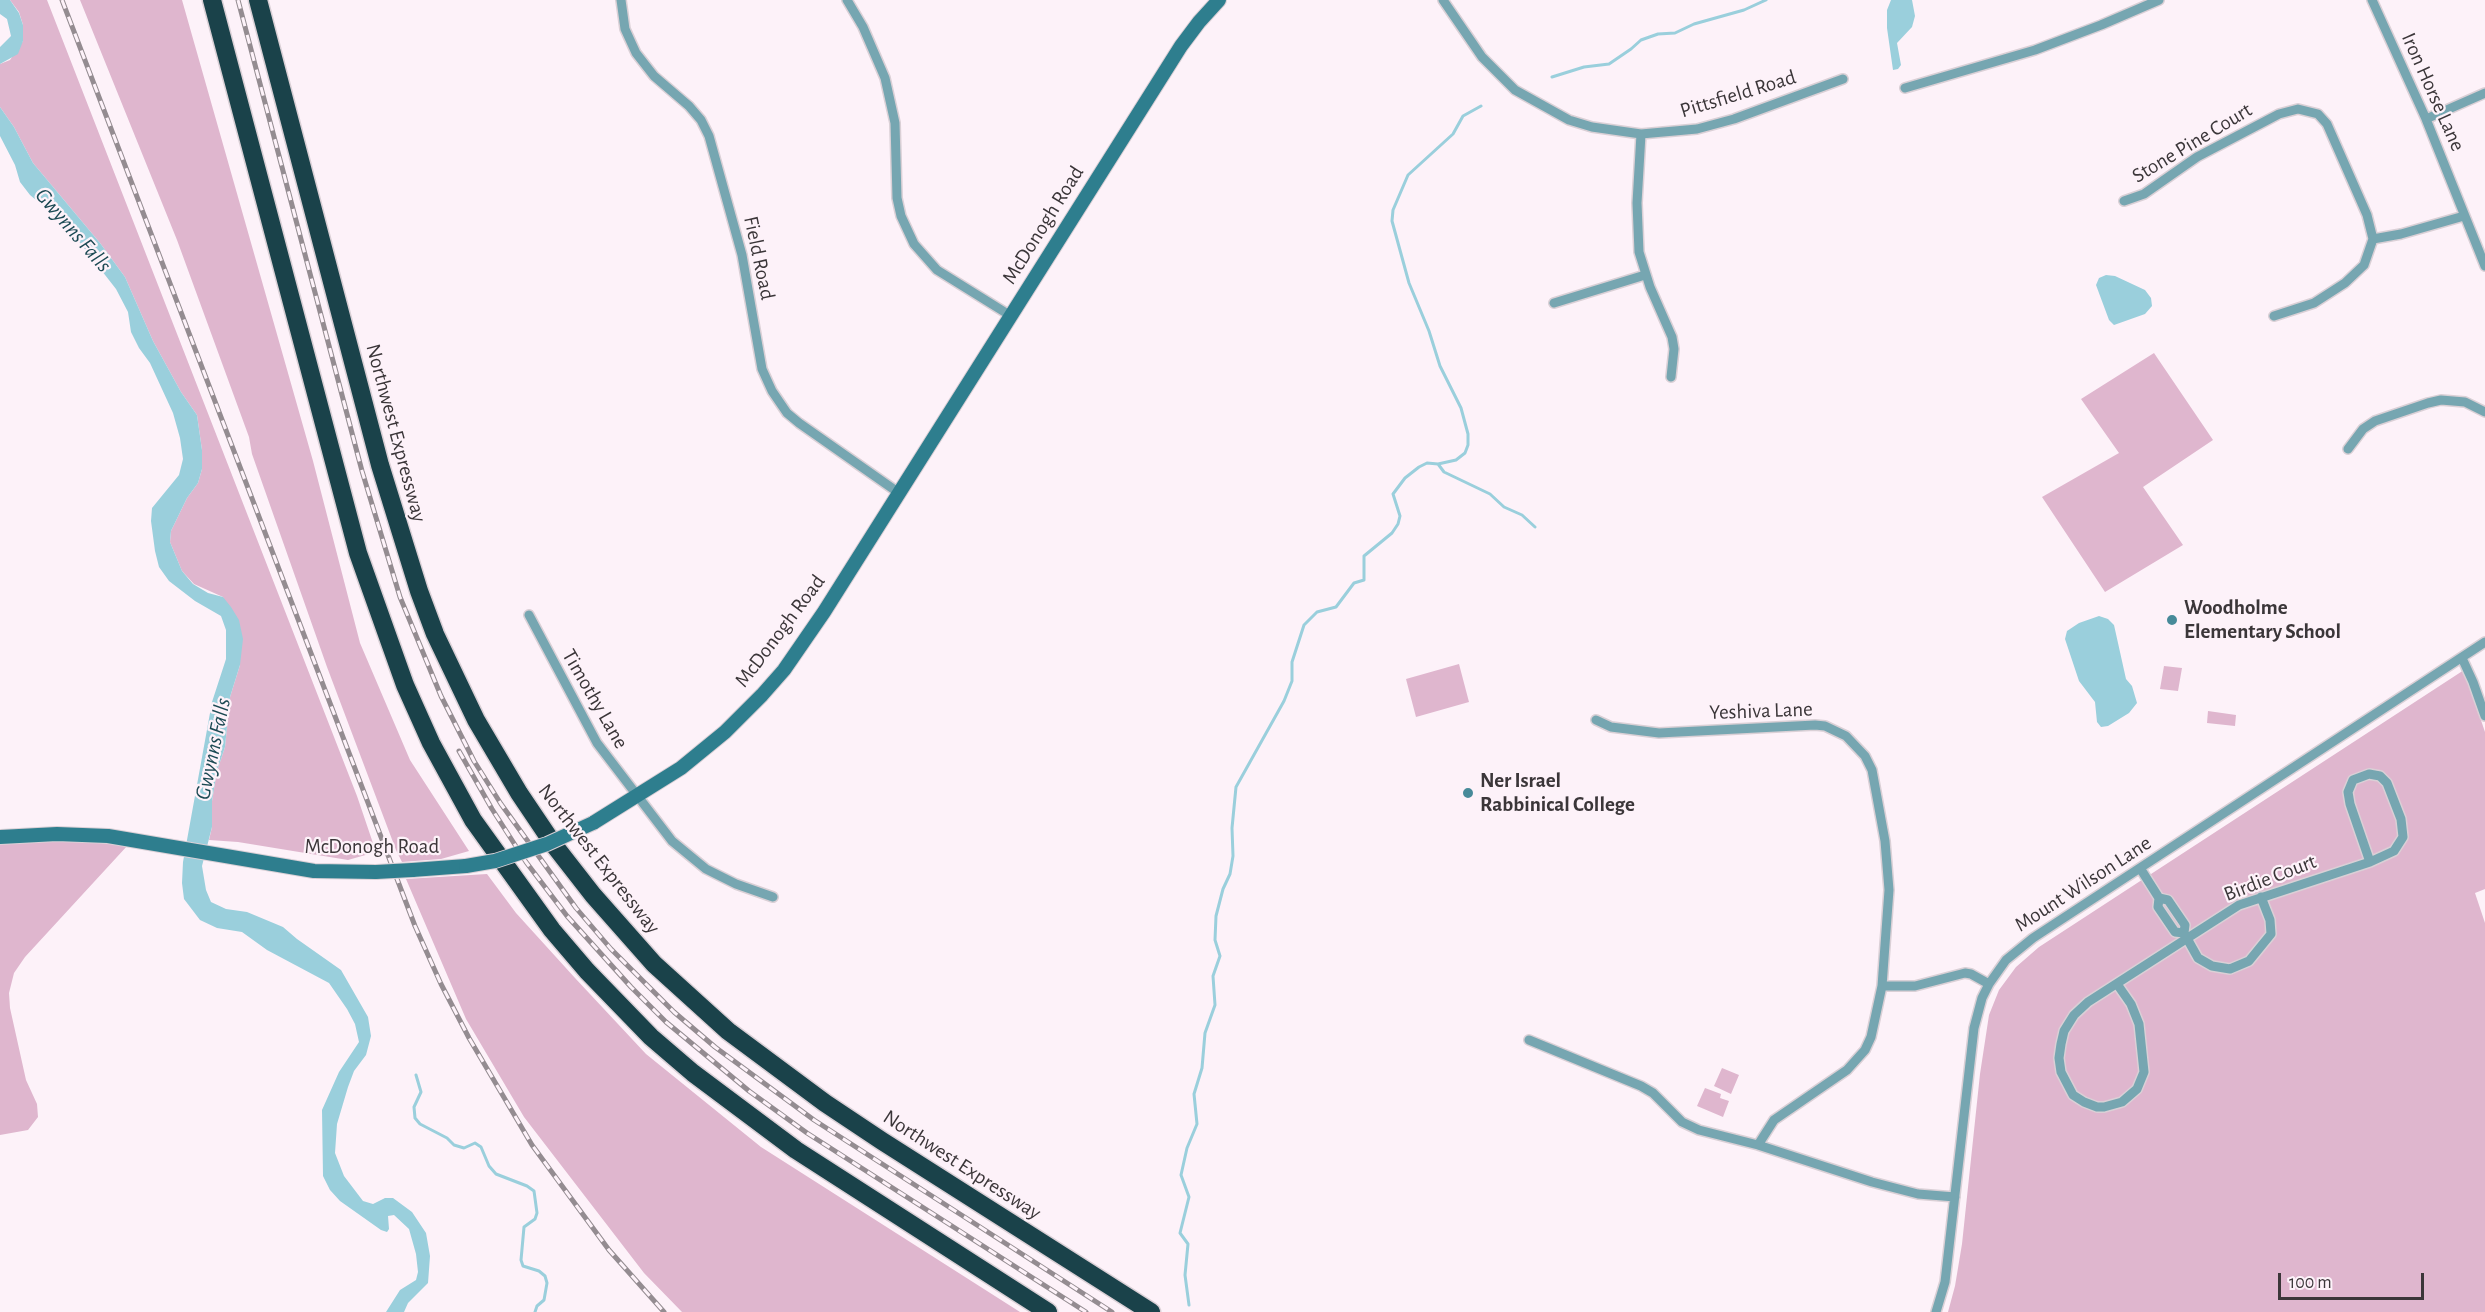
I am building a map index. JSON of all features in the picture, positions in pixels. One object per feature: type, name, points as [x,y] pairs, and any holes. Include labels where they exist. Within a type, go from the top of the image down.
[{"type":"highway","points":[[212,0],[337,478],[365,574],[393,655],[412,701],[431,743],[474,820],[508,872],[552,930],[587,971],[651,1037],[737,1108],[796,1150],[1048,1312]]},
{"type":"highway","name":"Northwest Expressway","points":[[258,0],[380,465],[419,591],[435,634],[476,720],[519,793],[554,845],[593,895],[654,964],[728,1031],[873,1135],[1151,1312]]},
{"type":"main road","name":"McDonogh Road","points":[[0,837],[108,836],[159,843],[314,872],[376,872],[466,866],[495,861],[547,844],[593,822],[638,796],[698,755],[762,695],[783,670],[824,612],[1181,46],[1219,0]]},
{"type":"street","name":"Field Road","points":[[621,0],[625,29],[636,53],[654,76],[689,106],[701,120],[709,136],[742,255],[762,369],[772,391],[788,413],[799,423],[899,494]]},
{"type":"street","points":[[847,0],[871,44],[885,78],[895,123],[897,198],[901,216],[914,244],[937,270],[1011,316]]},
{"type":"street","name":"Pittsfield Road","points":[[1443,0],[1482,57],[1515,90],[1569,120],[1592,127],[1641,134],[1678,133],[1714,125],[1844,79]]},
{"type":"street","points":[[1905,88],[2035,50],[2101,26],[2159,0]]},
{"type":"street","name":"Iron Horse Lane","points":[[2372,0],[2426,119],[2485,266]]},
{"type":"street","points":[[2426,119],[2485,93]]},
{"type":"street","name":"Stone Pine Court","points":[[2124,201],[2145,194],[2197,157],[2251,126],[2288,110],[2306,109],[2318,114],[2327,124],[2367,215],[2373,239]]},
{"type":"street","points":[[1641,134],[1637,223],[1639,252],[1645,275],[1672,337],[1674,349],[1671,377]]},
{"type":"street","points":[[2274,316],[2314,303],[2345,284],[2364,265],[2373,239],[2401,234],[2464,216]]},
{"type":"street","points":[[1554,303],[1645,275]]},
{"type":"street","points":[[2348,449],[2363,429],[2375,421],[2428,403],[2441,400],[2465,402],[2485,411]]},
{"type":"street","name":"Timothy Lane","points":[[529,615],[597,743],[666,833],[692,859],[706,869],[736,884],[773,897]]},
{"type":"street","name":"Mount Wilson Lane","points":[[1936,1312],[1946,1282],[1974,1028],[1982,998],[2006,960],[2018,948],[2485,642]]},
{"type":"street","points":[[2462,658],[2485,716]]},
{"type":"street","name":"Yeshiva Lane","points":[[1596,720],[1611,727],[1659,732],[1825,726],[1846,736],[1864,756],[1872,770],[1886,848],[1889,890],[1883,943],[1882,986],[1871,1038],[1865,1050],[1847,1070],[1774,1120],[1758,1145]]},
{"type":"street","name":"Birdie Court","points":[[2117,984],[2131,1004],[2139,1024],[2144,1072],[2137,1089],[2122,1102],[2097,1107],[2078,1099],[2068,1089],[2061,1072],[2060,1050],[2064,1031],[2074,1015],[2088,1002],[2185,936],[2232,909],[2261,897],[2370,862],[2389,855],[2398,847],[2403,837],[2403,830],[2387,783],[2380,776],[2369,774],[2353,780],[2348,792],[2370,862]]},
{"type":"street","points":[[2140,868],[2159,898],[2169,900],[2185,925],[2185,936],[2198,957],[2211,966],[2230,969],[2250,961],[2271,934],[2270,920],[2261,897]]},
{"type":"street","points":[[1882,986],[1915,986],[1965,973],[1989,984]]},
{"type":"street","points":[[1529,1040],[1641,1086],[1653,1093],[1682,1122],[1699,1130],[1758,1145],[1872,1182],[1918,1194],[1955,1197]]},
{"type":"shaded area","points":[[10,0],[47,0],[357,796],[376,852],[348,860],[238,842],[209,840],[212,827],[212,801],[217,771],[225,747],[230,697],[240,665],[223,597],[194,584],[182,571],[170,542],[171,531],[187,498],[198,483],[202,469],[197,415],[181,392],[153,341],[125,277],[100,243],[33,163],[14,127],[0,107],[0,64],[10,60],[23,41],[23,25],[19,12]]},
{"type":"shaded area","points":[[80,0],[182,0],[313,461],[360,643],[410,760],[469,851],[441,859],[402,862],[396,850],[327,667],[252,454],[249,437],[177,240]]},
{"type":"shaded area","points":[[2154,353],[2213,440],[2143,487],[2183,545],[2105,592],[2042,497],[2119,453],[2081,399]]},
{"type":"shaded area","points":[[1459,664],[1469,702],[1416,717],[1406,679]]},
{"type":"shaded area","points":[[2164,666],[2182,668],[2178,691],[2160,689]]},
{"type":"shaded area","points":[[2464,670],[2485,732],[2485,889],[2475,893],[2485,923],[2485,1312],[1948,1312],[1962,1244],[1980,1074],[1989,1015],[1999,990],[2016,967],[2039,947]]},
{"type":"shaded area","points":[[2208,711],[2236,715],[2235,726],[2207,723]]},
{"type":"shaded area","points":[[58,840],[128,845],[25,957],[14,973],[9,993],[10,1008],[26,1080],[37,1104],[38,1117],[28,1130],[0,1135],[0,843]]},
{"type":"shaded area","points":[[487,874],[516,913],[646,1054],[761,1147],[1020,1312],[682,1312],[644,1273],[524,1117],[466,1019],[406,879]]},
{"type":"shaded area","points":[[1722,1068],[1739,1075],[1731,1094],[1714,1086]]},
{"type":"shaded area","points":[[1705,1088],[1721,1094],[1720,1098],[1729,1101],[1723,1117],[1697,1106]]},
{"type":"water","points":[[0,0],[10,0],[19,13],[23,25],[23,41],[18,54],[0,64],[0,47],[11,36],[7,19],[0,14]]},
{"type":"water","points":[[1891,0],[1912,0],[1915,16],[1912,27],[1897,43],[1901,65],[1898,69],[1893,70],[1887,28],[1887,10]]},
{"type":"water","name":"Gwynns Falls","points":[[0,107],[14,127],[33,163],[100,243],[125,277],[153,341],[181,392],[197,415],[202,469],[198,483],[187,498],[171,531],[170,542],[182,571],[193,584],[208,593],[223,597],[231,607],[239,620],[243,639],[240,665],[230,697],[225,747],[217,771],[212,801],[212,827],[202,866],[206,890],[211,902],[226,909],[247,912],[283,927],[341,970],[368,1017],[371,1036],[366,1055],[354,1071],[348,1087],[337,1124],[335,1153],[344,1176],[363,1201],[373,1204],[385,1198],[393,1198],[412,1212],[426,1233],[430,1256],[428,1283],[408,1303],[404,1312],[386,1312],[400,1290],[416,1280],[418,1272],[416,1254],[409,1229],[394,1215],[388,1216],[389,1229],[387,1232],[381,1230],[340,1201],[330,1190],[323,1176],[322,1110],[339,1072],[359,1042],[355,1024],[329,983],[267,950],[242,932],[217,928],[200,920],[184,899],[183,862],[212,702],[226,659],[226,630],[221,616],[195,601],[169,581],[159,567],[155,551],[151,521],[152,508],[179,475],[183,459],[173,413],[150,363],[131,332],[128,312],[116,289],[66,225],[30,195],[20,182],[15,165],[0,136]]},
{"type":"water","points":[[2106,275],[2115,276],[2145,290],[2151,298],[2152,306],[2145,314],[2114,325],[2109,320],[2096,285],[2099,278]]},
{"type":"water","points":[[2099,616],[2108,619],[2114,625],[2126,679],[2132,686],[2137,703],[2129,713],[2108,726],[2101,727],[2097,722],[2095,702],[2079,681],[2065,639],[2067,631],[2079,623]]},
{"type":"waterway","points":[[1552,77],[1584,67],[1609,64],[1641,40],[1658,34],[1675,33],[1694,24],[1744,10],[1766,0]]},
{"type":"waterway","points":[[1189,1305],[1185,1275],[1188,1244],[1180,1233],[1189,1197],[1181,1175],[1187,1148],[1197,1124],[1194,1094],[1202,1068],[1205,1033],[1215,1005],[1213,976],[1220,956],[1215,940],[1216,916],[1223,889],[1230,874],[1233,856],[1232,828],[1236,787],[1284,701],[1292,681],[1292,662],[1304,625],[1317,612],[1336,607],[1354,583],[1364,580],[1364,556],[1392,533],[1398,524],[1400,516],[1393,494],[1405,478],[1427,463],[1438,464],[1456,460],[1465,453],[1468,445],[1468,434],[1461,408],[1440,366],[1429,331],[1409,283],[1392,221],[1393,210],[1408,175],[1453,134],[1463,116],[1481,106]]},
{"type":"waterway","points":[[1438,464],[1444,472],[1490,494],[1504,507],[1522,515],[1535,527]]},
{"type":"waterway","points":[[416,1075],[421,1092],[414,1107],[415,1118],[420,1124],[447,1138],[454,1145],[464,1148],[475,1143],[481,1147],[489,1166],[496,1174],[534,1191],[537,1213],[535,1219],[524,1227],[521,1260],[523,1266],[539,1271],[545,1276],[547,1283],[544,1300],[537,1306],[535,1312]]},
{"type":"railway","points":[[62,0],[415,926],[441,984],[469,1038],[532,1145],[609,1250],[664,1312]]},
{"type":"railway","points":[[238,0],[362,471],[400,597],[441,696],[474,761],[501,804],[576,908],[611,949],[674,1012],[715,1047],[814,1120],[1112,1312]]},
{"type":"railway","points":[[459,751],[526,862],[567,916],[666,1022],[749,1091],[807,1133],[1086,1312]]},
{"type":"place","name":"Woodholme Elementary School","points":[[2172,620]]},
{"type":"place","name":"Ner Israel Rabbinical College","points":[[1468,793]]}]
